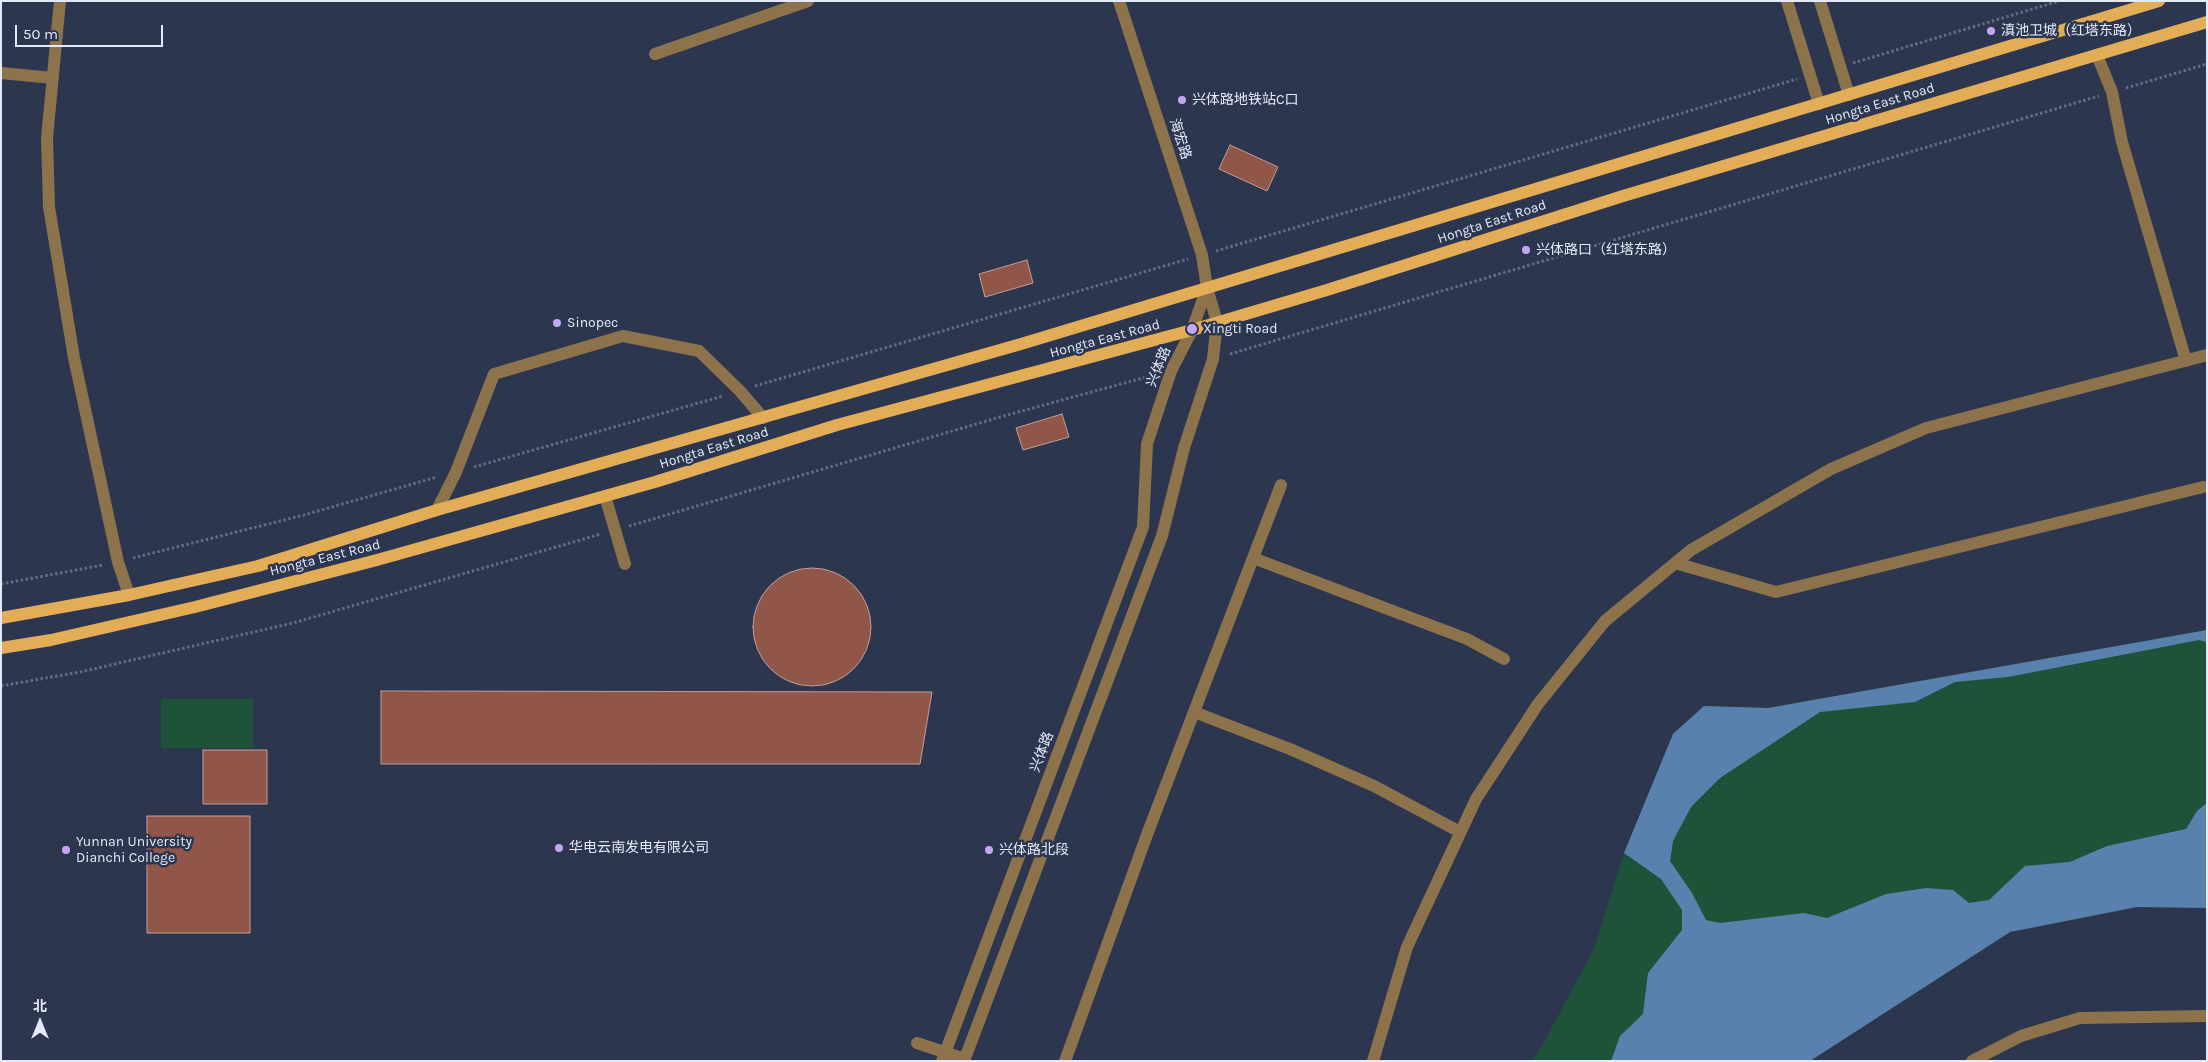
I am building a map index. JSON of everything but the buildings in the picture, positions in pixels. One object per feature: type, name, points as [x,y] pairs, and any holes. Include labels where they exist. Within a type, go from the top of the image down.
[{"type":"main road","name":"Hongta East Road","points":[[1,618],[129,595],[258,566],[437,510],[1021,344],[2159,1]]},
{"type":"main road","name":"Hongta East Road","points":[[1,648],[51,640],[195,607],[377,560],[605,496],[837,425],[1192,330],[1327,290],[1623,196],[2207,22]]},
{"type":"street","points":[[60,1],[47,138],[50,207],[74,358],[118,562],[129,595]]},
{"type":"street","points":[[655,54],[808,1]]},
{"type":"street","name":"海宏路","points":[[1119,1],[1202,255],[1207,288]]},
{"type":"street","points":[[1787,1],[1819,104]]},
{"type":"street","points":[[1820,1],[1849,95]]},
{"type":"street","points":[[2097,55],[2112,92],[2122,142],[2186,361]]},
{"type":"street","points":[[1,73],[53,78]]},
{"type":"street","points":[[917,1043],[943,1057],[964,1060],[1162,536],[1184,448],[1213,359],[1217,322],[1207,288]]},
{"type":"street","name":"兴体路","points":[[943,1057],[1143,527],[1147,444],[1171,371],[1192,330],[1207,288]]},
{"type":"street","points":[[437,510],[456,472],[494,374],[623,336],[700,351],[740,391],[763,418]]},
{"type":"street","points":[[1373,1061],[1407,947],[1476,799],[1538,704],[1605,621],[1690,550],[1831,469],[1926,428],[2207,356]]},
{"type":"street","points":[[1065,1061],[1148,832],[1281,485]]},
{"type":"street","points":[[1675,563],[1776,592],[2203,487]]},
{"type":"street","points":[[605,496],[625,564]]},
{"type":"street","points":[[1253,558],[1467,639],[1504,659]]},
{"type":"street","points":[[1194,712],[1374,786],[1460,832]]},
{"type":"street","points":[[1972,1061],[2021,1036],[2080,1018],[2207,1016]]},
{"type":"path","points":[[1840,67],[2059,1]]},
{"type":"path","points":[[1213,359],[2207,64]]},
{"type":"path","points":[[1,584],[90,569],[304,515],[740,391],[1810,75]]},
{"type":"path","points":[[1,686],[80,672],[293,623],[1000,417],[1171,371]]},
{"type":"green space","points":[[2207,630],[2207,908],[2137,907],[2010,932],[1810,1061],[1532,1061],[1594,949],[1624,853],[1673,734],[1704,706],[1768,708]]},
{"type":"green space","points":[[161,699],[253,699],[253,748],[161,748]]},
{"type":"water","points":[[2207,630],[2207,642],[2199,640],[2008,677],[1955,682],[1915,702],[1820,712],[1720,778],[1691,807],[1673,841],[1670,861],[1692,893],[1706,920],[1720,923],[1804,913],[1827,918],[1886,894],[1926,888],[1953,890],[1969,903],[1989,900],[2025,866],[2070,862],[2107,846],[2186,829],[2197,811],[2207,803],[2207,908],[2137,907],[2010,932],[1810,1061],[1611,1061],[1620,1036],[1643,1014],[1648,973],[1682,930],[1682,910],[1661,879],[1624,853],[1673,734],[1704,706],[1768,708]]},
{"type":"place","name":"滇池卫城（红塔东路）","points":[[1991,31]]},
{"type":"place","name":"兴体路地铁站C口","points":[[1182,100]]},
{"type":"place","name":"兴体路口（红塔东路）","points":[[1526,250]]},
{"type":"place","name":"Sinopec","points":[[557,323]]},
{"type":"place","name":"Xingti Road","points":[[1192,329]]},
{"type":"place","name":"华电云南发电有限公司","points":[[559,848]]},
{"type":"place","name":"Yunnan University Dianchi College","points":[[66,850]]},
{"type":"place","name":"兴体路北段","points":[[989,850]]}]
